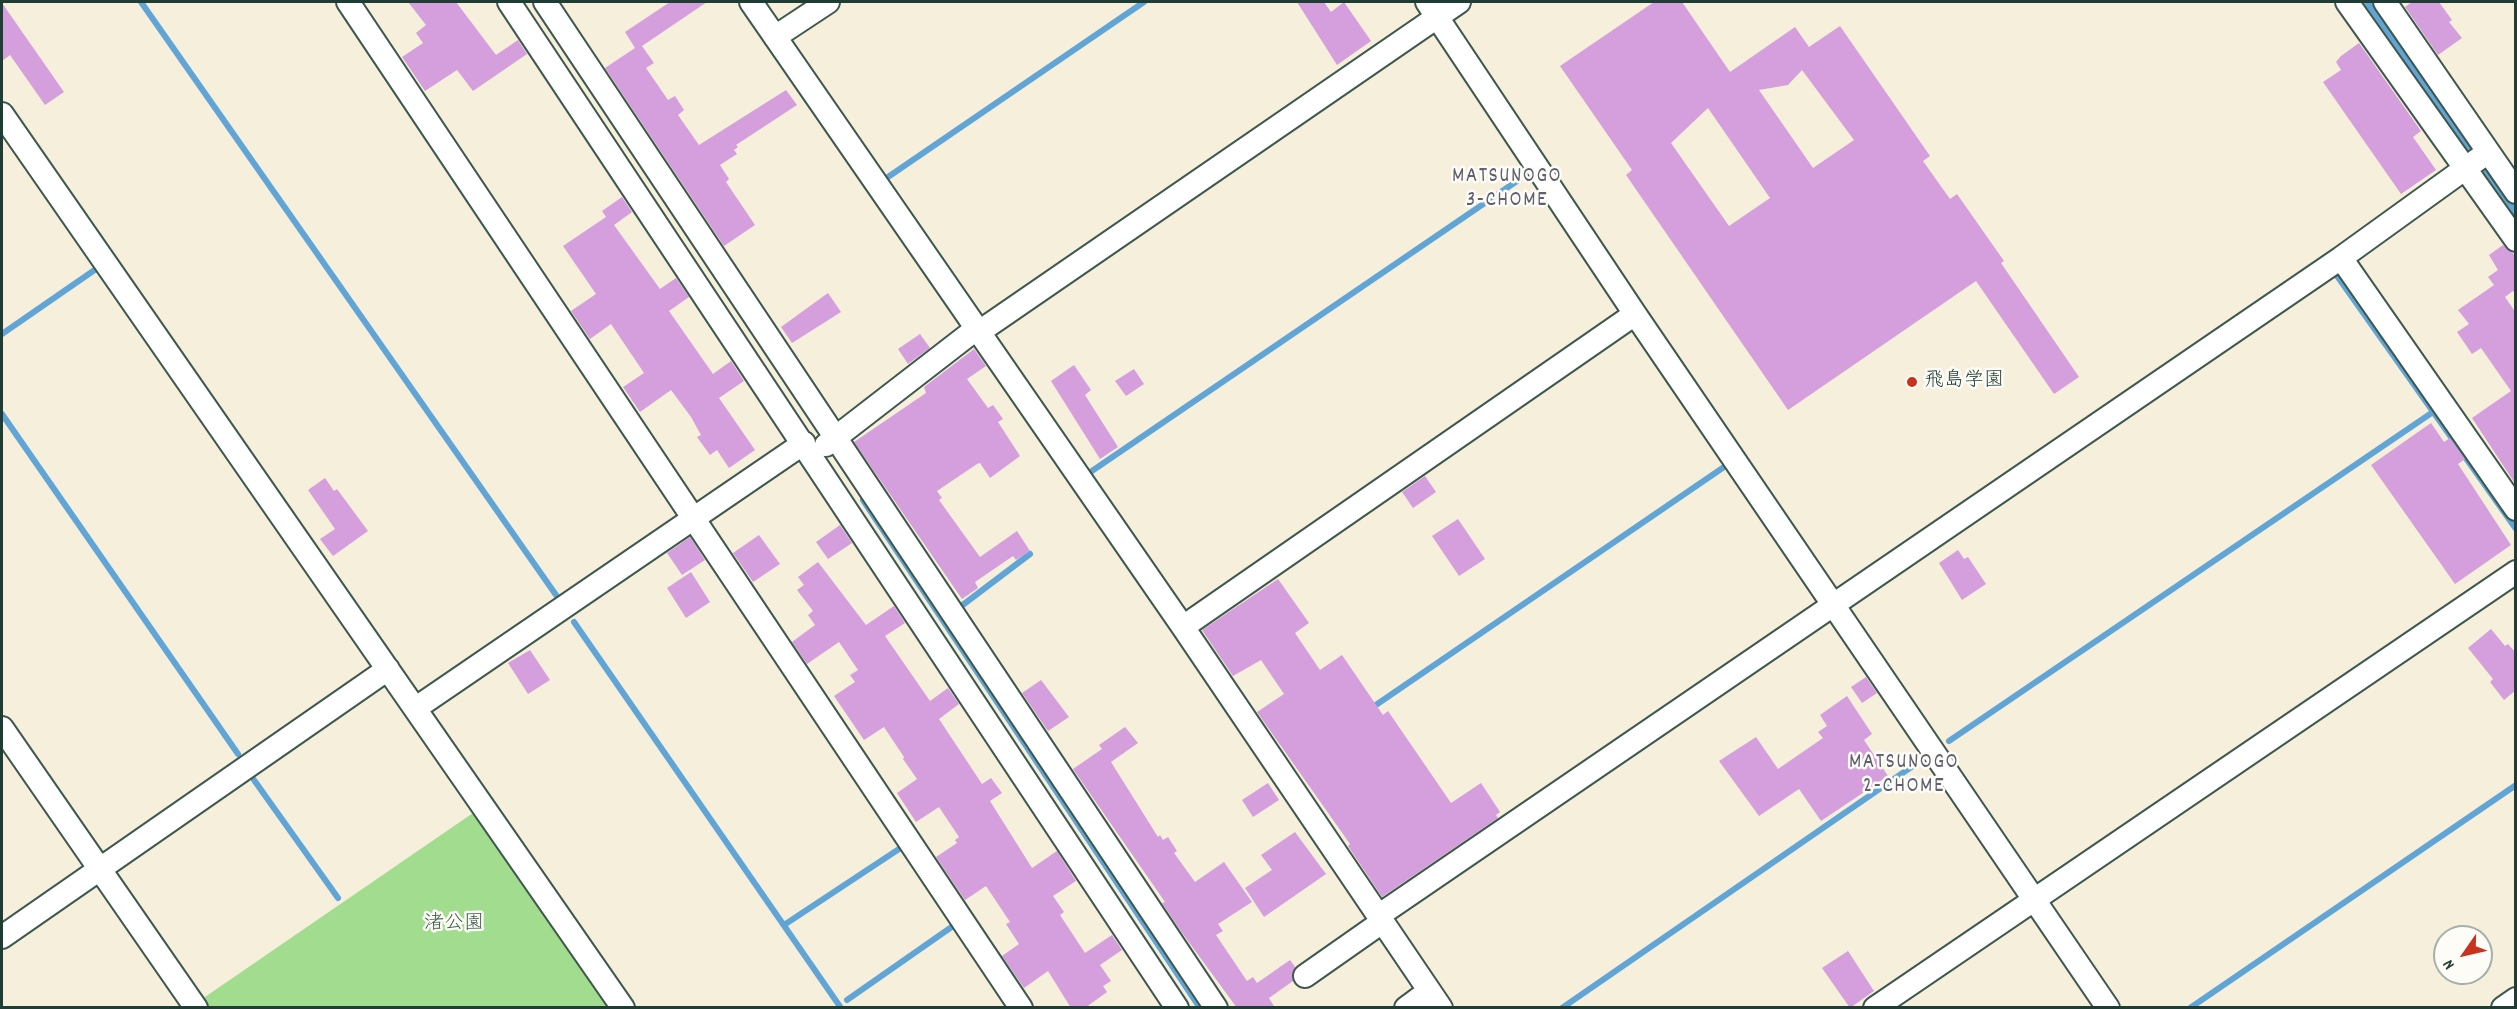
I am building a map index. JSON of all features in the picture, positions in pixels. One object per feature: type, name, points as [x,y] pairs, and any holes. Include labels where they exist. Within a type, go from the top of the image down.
[{"type":"street","points":[[348,2],[1021,1008]]},
{"type":"street","points":[[509,2],[1216,1008]]},
{"type":"street","points":[[545,2],[821,445],[1177,1008]]},
{"type":"street","points":[[751,2],[1182,627],[1435,999],[1406,1008]]},
{"type":"street","points":[[775,37],[828,2]]},
{"type":"street","points":[[416,708],[695,518],[821,445],[978,330],[1432,9],[1459,2]]},
{"type":"street","points":[[2346,2],[2516,240]]},
{"type":"street","points":[[2385,2],[2516,192]]},
{"type":"street","points":[[1432,9],[1635,314],[2108,1008]]},
{"type":"street","points":[[2,114],[623,1008]]},
{"type":"street","points":[[1305,976],[1380,919],[1832,604],[2341,258],[2488,152]]},
{"type":"street","points":[[2341,258],[2516,509]]},
{"type":"street","points":[[1182,627],[1635,314]]},
{"type":"street","points":[[1875,1008],[2516,572]]},
{"type":"street","points":[[2,937],[388,669]]},
{"type":"street","points":[[2,728],[196,1008]]},
{"type":"street","points":[[2503,1008],[2516,999]]},
{"type":"green space","name":"渚公園","points":[[473,813],[615,1007],[208,1008],[202,999]]},
{"type":"water","points":[[2359,2],[2373,2],[2515,205],[2515,222]]},
{"type":"building","points":[[408,2],[456,2],[496,55],[518,40],[527,54],[473,91],[457,70],[425,91],[402,57],[423,43],[416,33],[426,25]]},
{"type":"building","points":[[670,2],[707,2],[642,46],[654,63],[646,68],[668,100],[675,96],[684,110],[678,115],[699,145],[786,90],[797,105],[736,145],[738,147],[734,150],[737,154],[720,165],[729,179],[726,182],[755,225],[724,246],[605,68],[635,48],[625,32]]},
{"type":"building","points":[[1297,2],[1324,2],[1331,12],[1344,2],[1371,41],[1337,65]]},
{"type":"building","points":[[1654,2],[1682,2],[1730,72],[1795,27],[1809,47],[1840,26],[1930,156],[1923,161],[1950,199],[1957,194],[2004,261],[2001,263],[2079,377],[2054,394],[1976,281],[1788,410],[1626,175],[1632,170],[1560,66]],"holes":[[[1802,70],[1854,140],[1813,168],[1759,90],[1788,85]],[[1708,108],[1770,198],[1729,226],[1671,143]]]},
{"type":"building","points":[[2412,2],[2439,2],[2452,20],[2449,22],[2462,38],[2438,55],[2405,7]]},
{"type":"building","points":[[2,3],[64,92],[45,105],[10,55],[2,61]]},
{"type":"building","points":[[2359,43],[2421,131],[2413,137],[2436,170],[2401,194],[2323,82],[2341,70],[2336,62]]},
{"type":"building","points":[[622,197],[632,212],[614,225],[660,289],[676,278],[689,297],[669,311],[713,374],[731,361],[744,381],[719,398],[755,450],[729,468],[717,450],[710,455],[697,437],[701,435],[691,417],[671,390],[640,412],[623,387],[644,373],[611,324],[590,339],[571,311],[596,294],[563,246],[606,217],[602,211]]},
{"type":"building","points":[[2503,245],[2516,256],[2516,295],[2513,291],[2505,297],[2516,313],[2516,485],[2472,418],[2511,391],[2481,348],[2472,354],[2457,332],[2469,324],[2458,310],[2494,285],[2488,277],[2498,270],[2489,255]]},
{"type":"building","points":[[828,293],[841,312],[792,343],[781,327]]},
{"type":"building","points":[[920,334],[930,348],[908,364],[898,349]]},
{"type":"building","points":[[974,349],[986,366],[967,379],[988,408],[993,405],[1003,419],[998,422],[1020,456],[990,478],[980,463],[977,464],[937,491],[942,498],[939,500],[980,557],[1017,531],[1030,551],[1016,560],[1013,556],[975,582],[978,588],[962,599],[854,442],[926,393],[924,387]]},
{"type":"building","points":[[1074,365],[1091,390],[1085,395],[1118,447],[1100,459],[1051,381]]},
{"type":"building","points":[[1134,369],[1144,384],[1126,396],[1115,381]]},
{"type":"building","points":[[2431,423],[2444,442],[2450,438],[2465,459],[2458,464],[2511,545],[2455,584],[2371,465]]},
{"type":"building","points":[[1425,476],[1436,492],[1413,508],[1402,492]]},
{"type":"building","points":[[325,478],[334,491],[337,489],[368,531],[333,556],[320,539],[335,529],[308,490]]},
{"type":"building","points":[[1458,519],[1485,559],[1459,576],[1432,536]]},
{"type":"building","points":[[840,525],[852,543],[828,559],[816,542]]},
{"type":"building","points":[[759,535],[780,564],[753,582],[733,553]]},
{"type":"building","points":[[690,537],[705,560],[682,575],[667,553]]},
{"type":"building","points":[[1958,550],[1964,559],[1968,557],[1986,584],[1962,600],[1939,563]]},
{"type":"building","points":[[818,562],[866,625],[894,606],[905,623],[885,636],[930,701],[948,688],[959,704],[939,719],[982,784],[991,778],[1002,793],[990,801],[1032,868],[1057,851],[1076,881],[1053,896],[1064,912],[1060,915],[1085,953],[1112,935],[1122,950],[1100,965],[1111,981],[1103,986],[1107,992],[1085,1008],[1071,1008],[1048,971],[1024,988],[1002,956],[1019,944],[1006,924],[1010,922],[986,886],[965,900],[936,857],[957,843],[955,840],[959,837],[939,807],[916,822],[897,793],[917,779],[903,759],[904,757],[884,727],[864,740],[834,696],[855,682],[850,675],[858,670],[839,642],[807,664],[792,642],[815,625],[808,615],[813,611],[797,590],[804,585],[798,577]]},
{"type":"building","points":[[691,572],[710,602],[686,618],[667,588]]},
{"type":"building","points":[[1278,579],[1309,623],[1295,633],[1320,670],[1342,655],[1383,715],[1388,711],[1451,803],[1481,783],[1500,812],[1496,815],[1498,818],[1382,897],[1348,846],[1350,844],[1257,712],[1284,694],[1261,660],[1233,676],[1202,630]]},
{"type":"building","points":[[2491,629],[2505,646],[2508,644],[2516,653],[2516,690],[2504,700],[2490,682],[2493,679],[2468,648]]},
{"type":"building","points":[[530,650],[550,680],[528,694],[508,663]]},
{"type":"building","points":[[1866,677],[1877,693],[1862,703],[1851,687]]},
{"type":"building","points":[[1041,680],[1069,717],[1048,731],[1022,693]]},
{"type":"building","points":[[1847,696],[1872,734],[1864,740],[1888,776],[1821,821],[1799,789],[1759,816],[1719,761],[1756,737],[1778,769],[1823,738],[1818,732],[1827,726],[1820,715]]},
{"type":"building","points":[[1125,727],[1138,743],[1111,762],[1158,837],[1160,835],[1163,840],[1168,837],[1177,851],[1174,853],[1195,882],[1224,862],[1252,902],[1218,924],[1223,931],[1216,935],[1247,981],[1253,977],[1257,983],[1290,960],[1295,967],[1293,981],[1269,998],[1275,1008],[1237,1008],[1180,930],[1162,903],[1165,902],[1073,769],[1102,749],[1099,745]]},
{"type":"building","points":[[1268,783],[1279,800],[1253,817],[1242,800]]},
{"type":"building","points":[[1295,832],[1326,874],[1264,917],[1245,888],[1272,870],[1261,855]]},
{"type":"building","points":[[1848,951],[1874,991],[1850,1008],[1822,968]]},
{"type":"waterway","points":[[141,2],[556,595]]},
{"type":"waterway","points":[[888,177],[1144,2]]},
{"type":"waterway","points":[[1089,473],[1517,181]]},
{"type":"waterway","points":[[2,334],[96,269]]},
{"type":"waterway","points":[[2335,273],[2516,529]]},
{"type":"waterway","points":[[1949,741],[2433,412]]},
{"type":"waterway","points":[[2,414],[238,754]]},
{"type":"waterway","points":[[1370,709],[1724,467]]},
{"type":"waterway","points":[[863,500],[1200,1008]]},
{"type":"waterway","points":[[960,607],[1030,554]]},
{"type":"waterway","points":[[574,622],[841,1008]]},
{"type":"waterway","points":[[1562,1008],[1920,761]]},
{"type":"waterway","points":[[254,780],[338,898]]},
{"type":"waterway","points":[[2190,1008],[2516,785]]},
{"type":"waterway","points":[[784,925],[899,849]]},
{"type":"waterway","points":[[847,1000],[953,926]]},
{"type":"place","name":"飛島学園","points":[[1912,382]]},
{"type":"district","name":"MATSUNOGO 3-CHOME","points":[[1507,190]]},
{"type":"district","name":"MATSUNOGO 2-CHOME","points":[[1904,776]]}]
